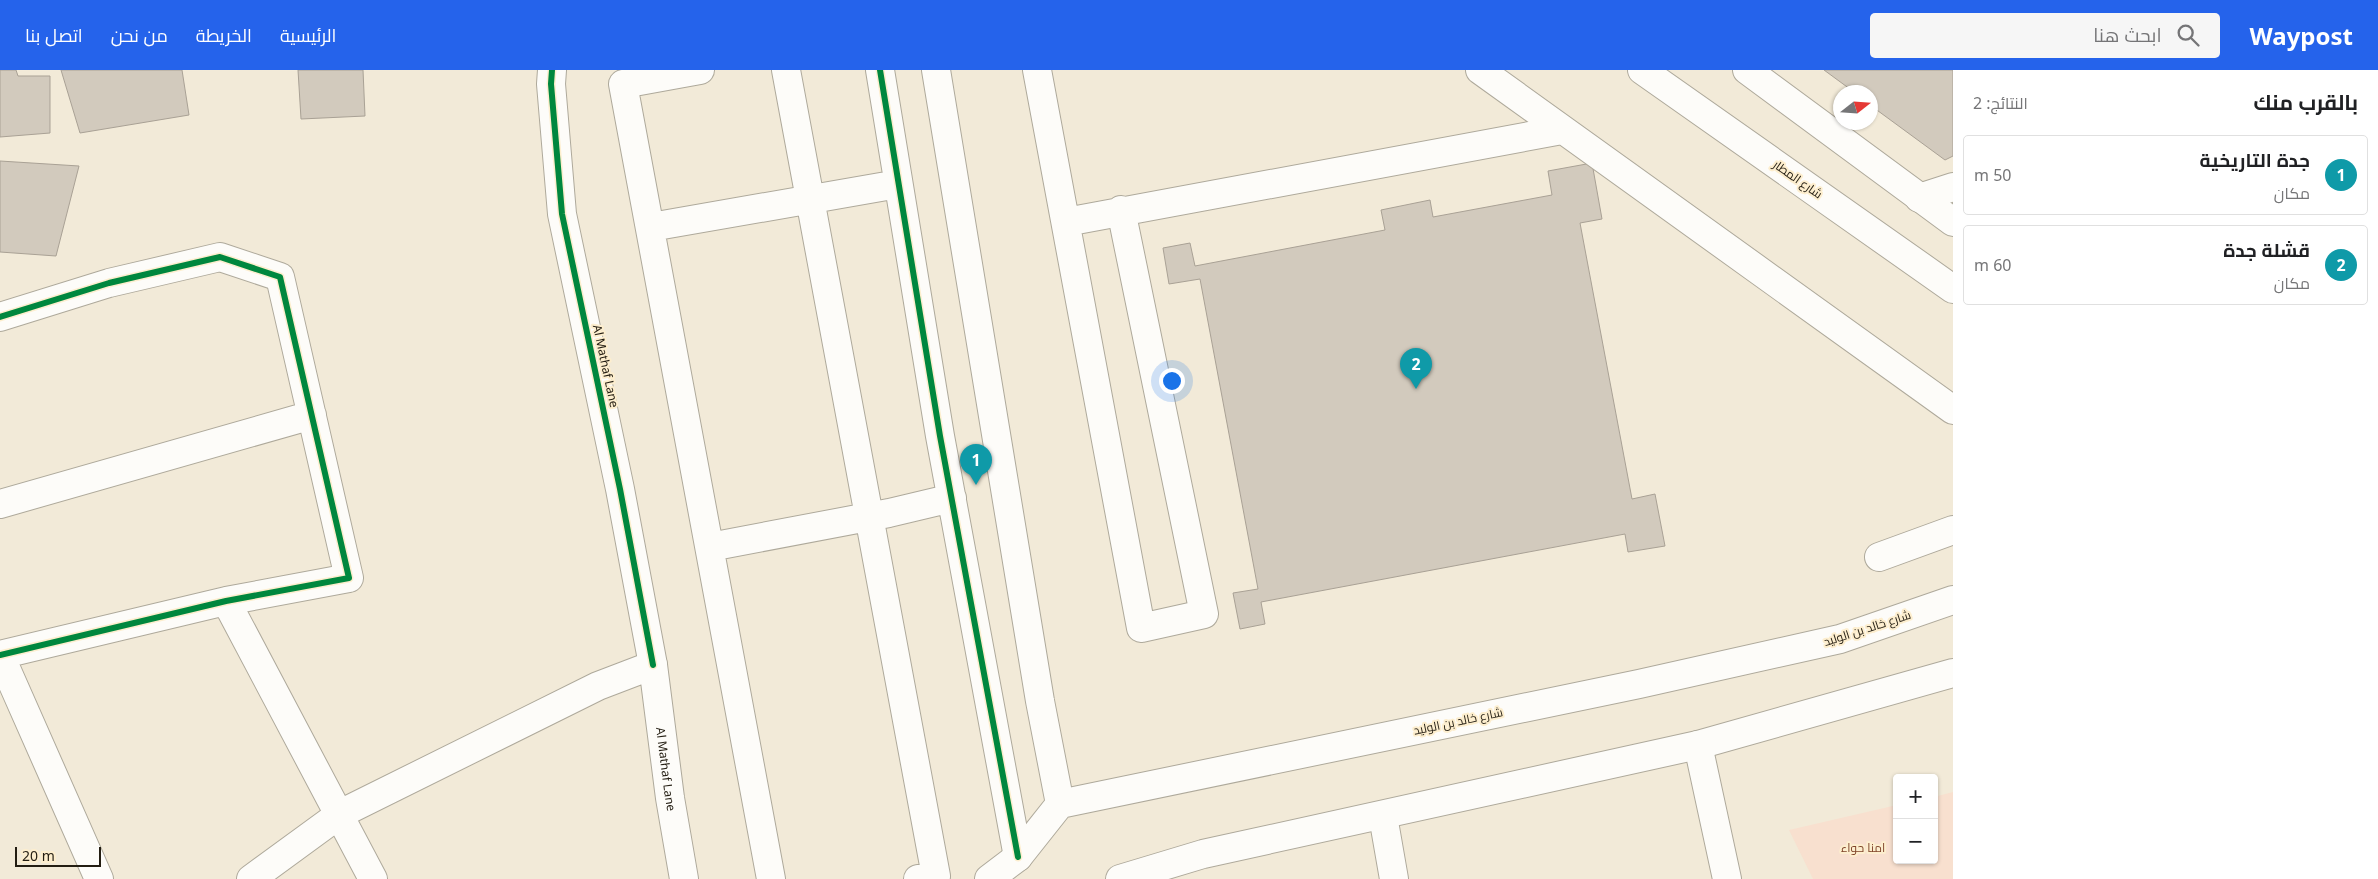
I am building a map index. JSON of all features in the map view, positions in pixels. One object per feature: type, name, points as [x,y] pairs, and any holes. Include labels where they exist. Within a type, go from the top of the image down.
[{"type":"street","name":"Al Mathaf Lane","points":[[552,70],[551,84],[562,214],[620,489],[653,665],[670,798],[684,879]]},
{"type":"street","points":[[700,70],[623,84],[772,879]]},
{"type":"street","points":[[786,70],[936,876],[918,879]]},
{"type":"street","points":[[880,70],[952,498],[1018,857]]},
{"type":"street","points":[[936,70],[1040,702],[1060,804],[1018,857],[990,879]]},
{"type":"street","points":[[1037,70],[1141,628],[1204,614],[1121,210]]},
{"type":"street","points":[[1480,70],[1953,410]]},
{"type":"street","name":"شارع المطار","points":[[1642,70],[1953,289]]},
{"type":"street","points":[[1747,70],[1953,222]]},
{"type":"street","points":[[1066,222],[1121,210],[1562,130]]},
{"type":"street","points":[[651,227],[898,184]]},
{"type":"street","points":[[1919,198],[1953,187]]},
{"type":"street","points":[[0,317],[109,283],[220,257],[280,277],[349,578],[226,601],[0,655],[99,879]]},
{"type":"street","points":[[0,504],[312,415]]},
{"type":"street","points":[[710,547],[869,517],[952,498]]},
{"type":"street","points":[[1879,557],[1953,530]]},
{"type":"street","name":"شارع خالد بن الوليد","points":[[1060,804],[1639,684],[1840,639],[1953,600]]},
{"type":"street","points":[[226,601],[374,879]]},
{"type":"street","points":[[251,879],[340,814],[598,686],[653,665]]},
{"type":"street","points":[[1120,879],[1203,854],[1383,816],[1698,744],[1953,673]]},
{"type":"street","points":[[1698,744],[1727,879]]},
{"type":"street","points":[[1383,816],[1394,879]]},
{"type":"green space","name":"امنا حواء","points":[[1953,792],[1953,879],[1813,879],[1789,830],[1893,806],[1893,864],[1938,864],[1938,796]]},
{"type":"building","points":[[0,70],[16,70],[18,76],[50,76],[50,133],[0,137]]},
{"type":"building","points":[[61,70],[182,70],[189,115],[80,133]]},
{"type":"building","points":[[298,70],[363,70],[365,116],[301,119]]},
{"type":"building","points":[[1824,70],[1953,70],[1953,156],[1945,160],[1878,111],[1878,85],[1844,85]]},
{"type":"building","points":[[0,161],[79,166],[56,256],[0,252]]},
{"type":"building","points":[[1592,163],[1602,219],[1580,223],[1632,499],[1655,494],[1665,546],[1628,552],[1625,534],[1261,602],[1265,624],[1240,629],[1233,593],[1258,589],[1200,279],[1169,284],[1163,248],[1190,243],[1195,266],[1385,230],[1381,210],[1430,200],[1433,217],[1552,195],[1548,171]]},
{"type":"cycle path","points":[[552,70],[551,84],[562,214],[620,489],[653,665]]},
{"type":"cycle path","points":[[880,70],[940,436],[1018,857]]},
{"type":"cycle path","points":[[0,317],[109,283],[220,257],[280,277],[349,578],[226,601],[0,655]]},
{"type":"place","name":"قشلة جدة","points":[[1416,389]]},
{"type":"place","name":"جدة التاريخية","points":[[976,485]]}]
